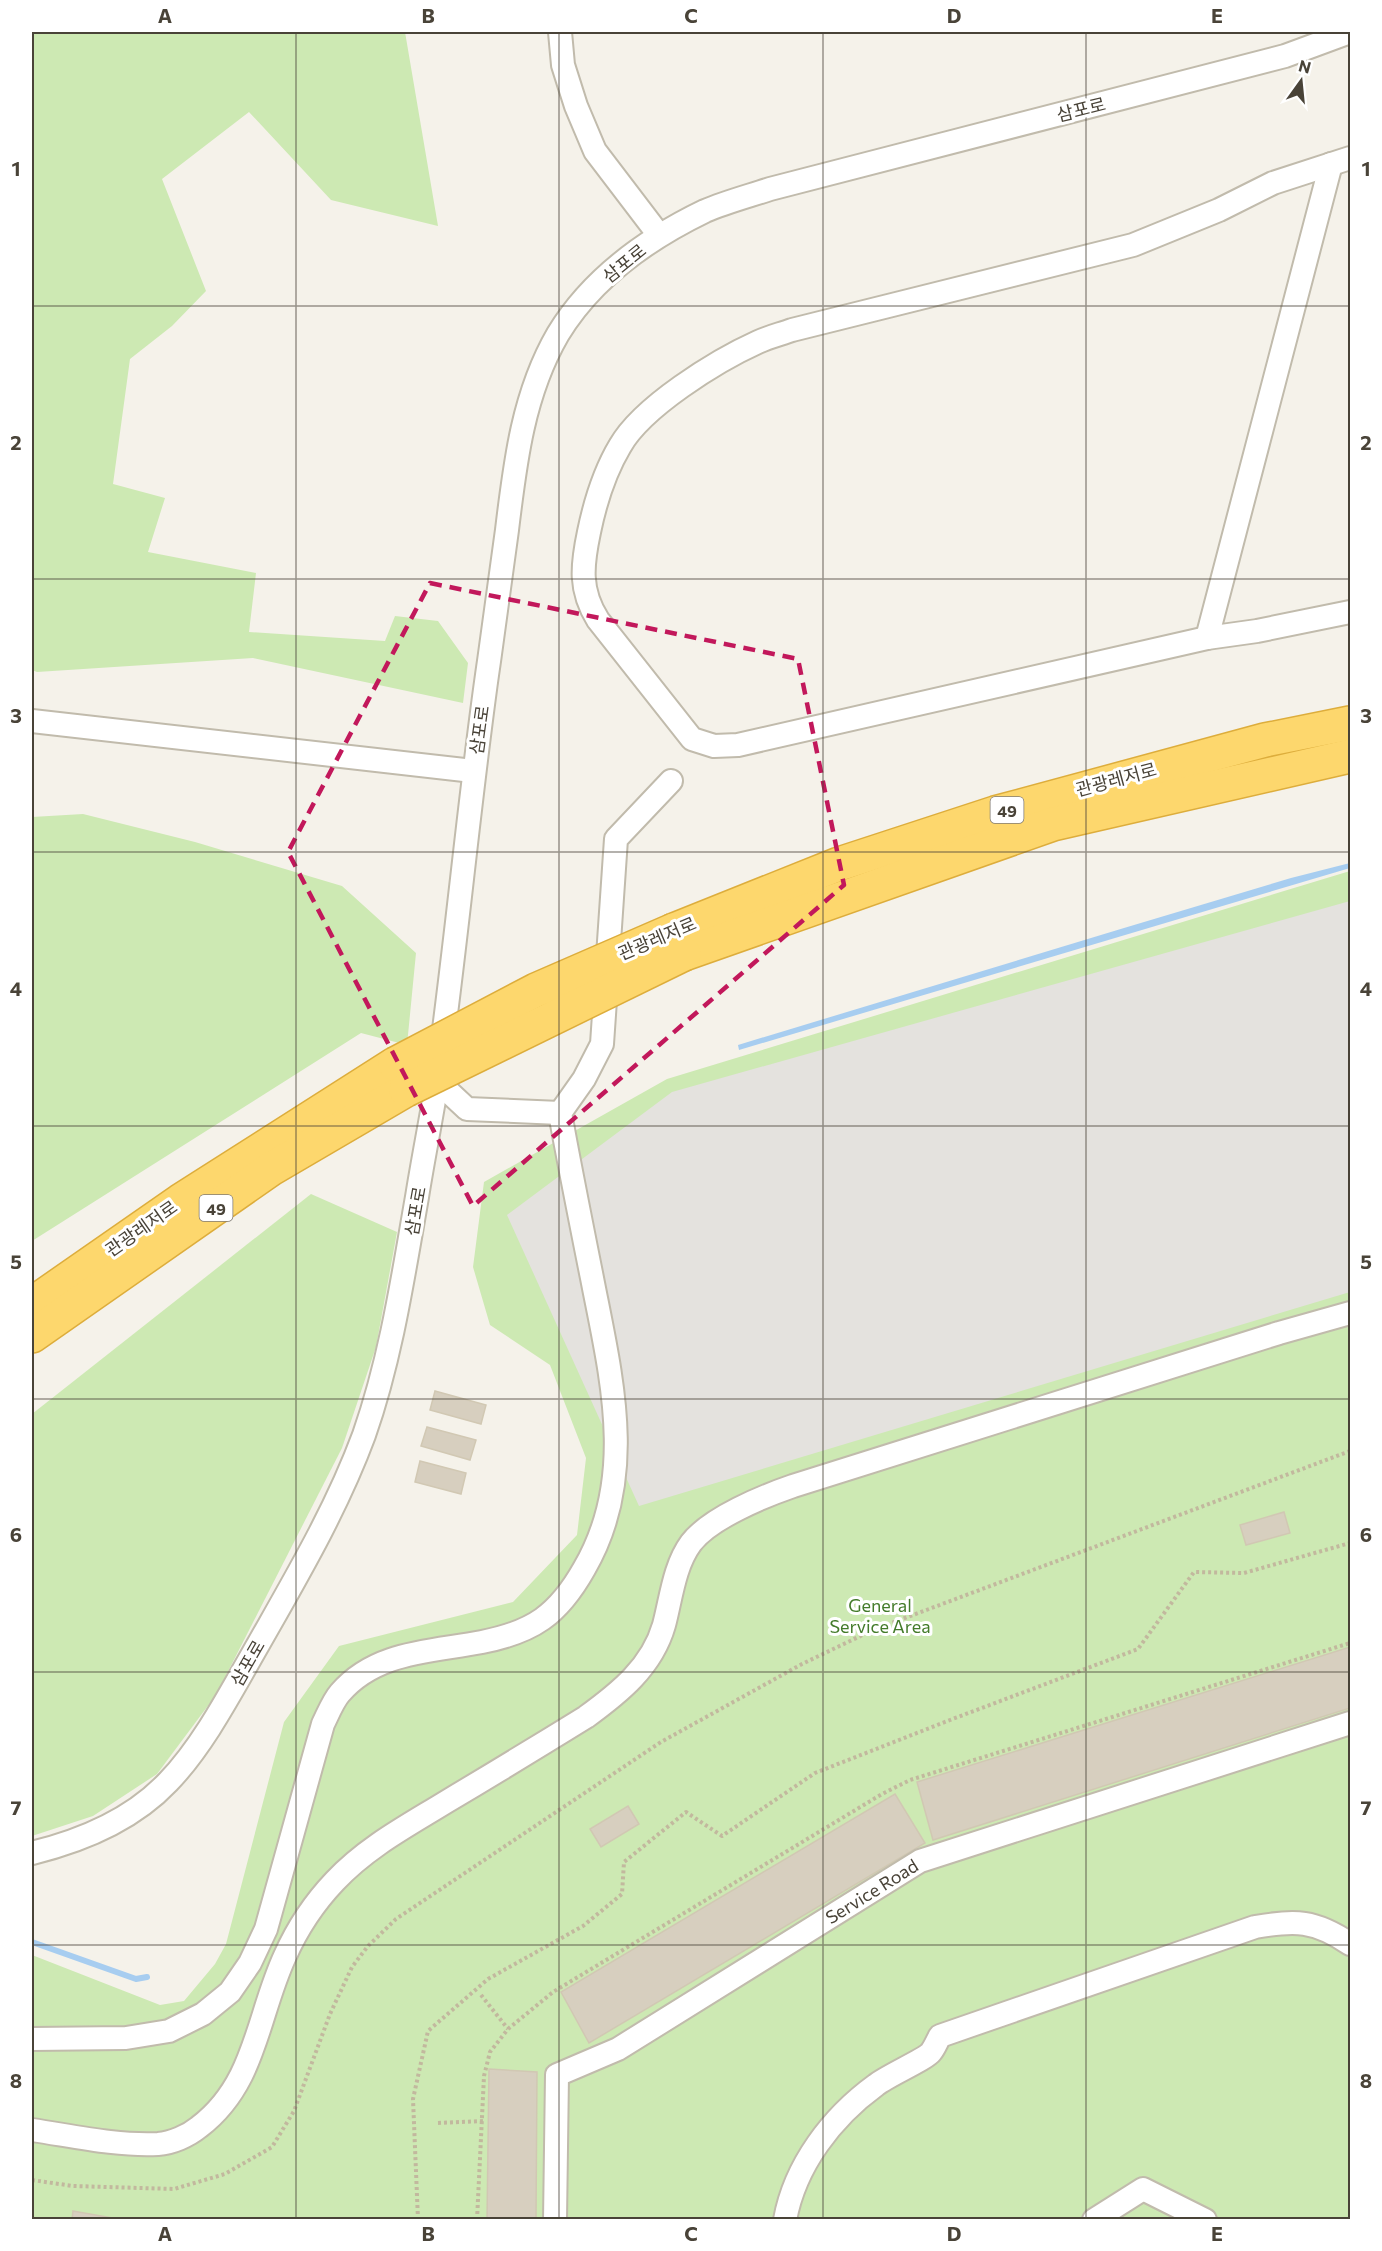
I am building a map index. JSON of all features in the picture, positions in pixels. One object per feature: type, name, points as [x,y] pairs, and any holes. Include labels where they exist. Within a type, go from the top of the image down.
[{"type":"highway","name":"관광레저로","points":[[679,942],[839,864],[994,813],[1255,742],[1350,723]]},
{"type":"highway","name":"관광레저로","points":[[32,1336],[271,1169],[413,1078],[536,990],[679,942],[1053,824],[1350,756]]},
{"type":"highway","name":"관광레저로","points":[[32,1304],[180,1201],[413,1078]]},
{"type":"street","points":[[560,32],[563,65],[576,106],[595,152],[659,236]]},
{"type":"street","name":"삼포로","points":[[32,1853],[112,1824],[141,1805],[168,1782],[192,1752],[234,1686],[336,1503],[364,1433],[388,1351],[413,1078],[473,771],[518,443],[534,386],[556,338],[583,297],[620,264],[659,236],[710,209],[770,189],[1285,57],[1350,32]]},
{"type":"street","points":[[1341,161],[1273,183],[1219,210],[1133,245],[792,330],[758,342],[719,363],[672,394],[638,422],[620,445],[591,519],[584,555],[583,587],[588,605],[598,620],[692,739],[714,746],[738,745],[1207,638],[1257,631],[1350,612]]},
{"type":"street","points":[[1207,638],[1341,161]]},
{"type":"street","points":[[32,721],[473,771]]},
{"type":"street","points":[[32,2039],[126,2038],[169,2031],[202,2014],[230,1992],[250,1963],[266,1929],[323,1725],[339,1694],[364,1670],[394,1658],[508,1637],[541,1621],[569,1595],[596,1549],[609,1513],[615,1474],[616,1424],[611,1379],[560,1113],[584,1079],[602,1044],[616,839],[670,781]]},
{"type":"street","points":[[413,1078],[467,1109],[560,1113]]},
{"type":"street","points":[[32,2130],[122,2144],[160,2144],[188,2135],[214,2116],[236,2087],[252,2053],[271,1990],[285,1956],[300,1927],[334,1882],[369,1851],[612,1699],[631,1680],[655,1649],[681,1562],[691,1543],[707,1528],[750,1503],[782,1490],[1350,1313]]},
{"type":"street","name":"Service Road","points":[[555,2220],[557,2075],[618,2049],[920,1861],[1350,1723]]},
{"type":"street","points":[[785,2220],[796,2182],[813,2151],[838,2118],[876,2085],[930,2054],[940,2036],[1255,1927],[1287,1922],[1317,1926],[1350,1944]]},
{"type":"street","points":[[1094,2220],[1143,2189],[1205,2220]]},
{"type":"path","points":[[32,2180],[73,2186],[174,2189],[225,2174],[272,2147],[294,2111],[330,2014],[352,1967],[368,1946],[396,1919],[661,1742],[802,1664],[873,1630],[1350,1451]]},
{"type":"path","points":[[418,2220],[413,2098],[428,2031],[488,1978],[583,1926],[622,1894],[624,1862],[686,1812],[722,1836],[815,1773],[1138,1650],[1194,1572],[1244,1573],[1350,1543]]},
{"type":"path","points":[[477,2220],[484,2076],[490,2052],[508,2029],[553,1992],[910,1779],[1350,1643]]},
{"type":"path","points":[[481,1995],[508,2029]]},
{"type":"path","points":[[438,2123],[483,2121]]},
{"type":"highlighted area","points":[[430,583],[798,659],[844,885],[473,1206],[288,852]]},
{"type":"green space","points":[[32,32],[405,32],[438,226],[331,200],[249,112],[162,179],[206,291],[172,326],[130,359],[113,484],[165,498],[148,552],[256,573],[249,632],[385,641],[395,616],[438,621],[468,663],[463,703],[253,658],[37,672],[32,670]]},
{"type":"green space","points":[[83,814],[195,842],[342,886],[416,953],[407,1045],[361,1033],[32,1241],[32,817]]},
{"type":"green space","name":"General Service Area","points":[[1350,871],[1350,2219],[32,2219],[32,1955],[160,2005],[184,2001],[215,1964],[226,1944],[284,1722],[339,1646],[513,1602],[577,1535],[586,1458],[550,1365],[490,1325],[473,1267],[484,1182],[667,1079]]},
{"type":"green space","points":[[311,1194],[397,1232],[376,1347],[342,1448],[216,1695],[157,1774],[93,1816],[32,1836],[32,1414]]},
{"type":"shaded area","points":[[1350,901],[1350,1292],[639,1506],[507,1215],[672,1092]]},
{"type":"water","points":[[1350,863],[1350,868],[739,1050],[738,1045],[1291,878]]},
{"type":"building","points":[[435,1391],[486,1405],[481,1424],[430,1410]]},
{"type":"building","points":[[427,1427],[476,1440],[470,1460],[421,1446]]},
{"type":"building","points":[[420,1461],[466,1473],[461,1494],[415,1482]]},
{"type":"building","points":[[1284,1512],[1290,1533],[1246,1545],[1240,1525]]},
{"type":"building","points":[[1350,1647],[1350,1708],[933,1840],[917,1782]]},
{"type":"building","points":[[895,1794],[925,1843],[589,2043],[561,1992]]},
{"type":"building","points":[[628,1806],[639,1824],[601,1847],[590,1829]]},
{"type":"building","points":[[489,2069],[537,2072],[536,2220],[487,2220]]},
{"type":"building","points":[[73,2211],[118,2219],[72,2220]]},
{"type":"waterway","points":[[32,1942],[136,1979],[147,1977]]}]
